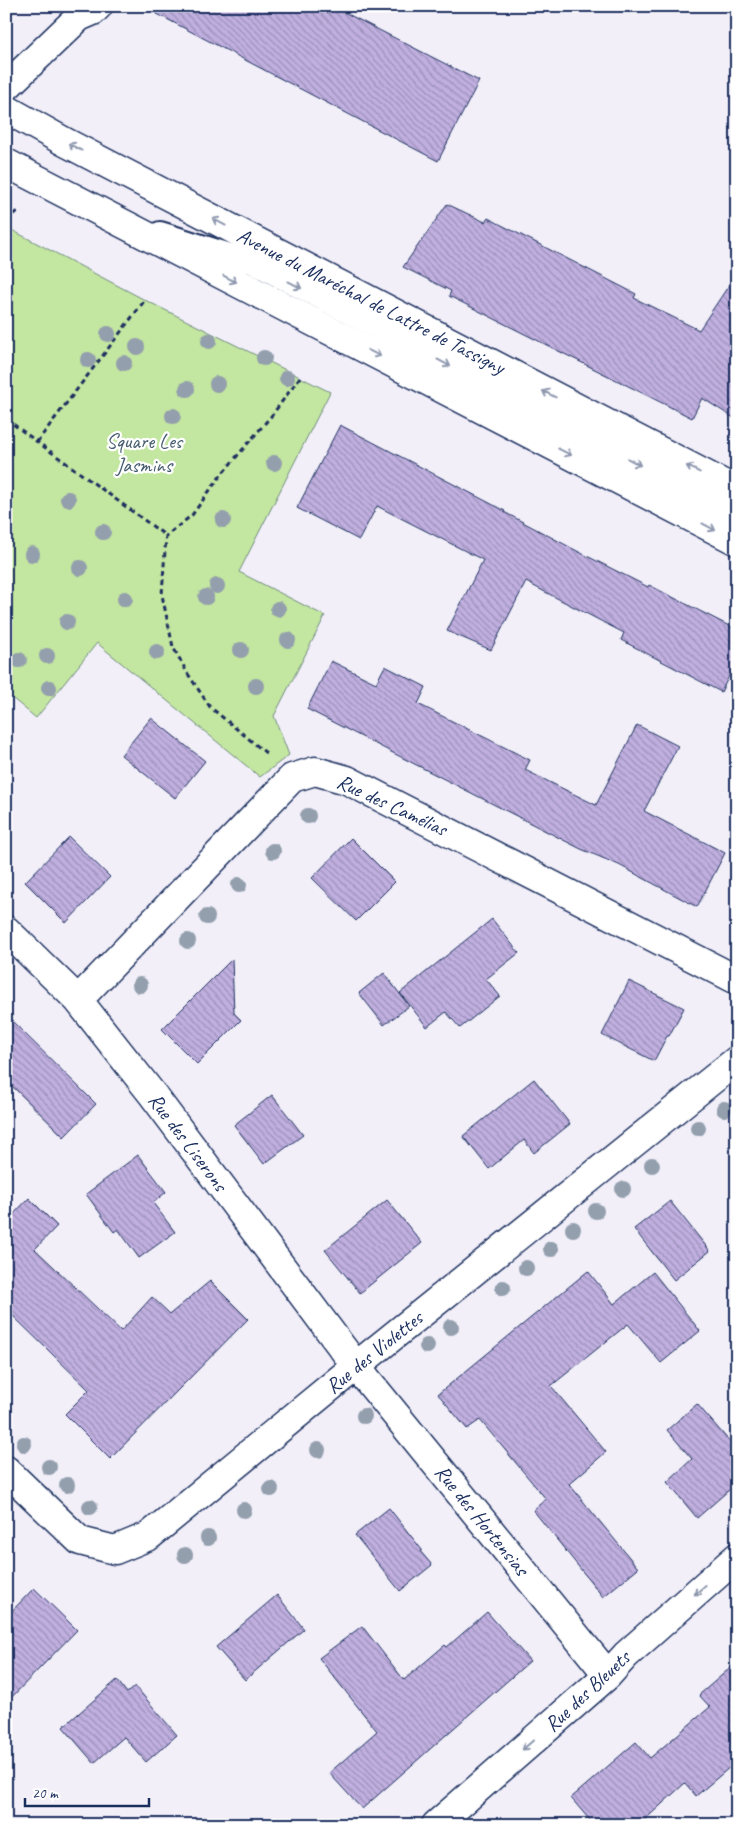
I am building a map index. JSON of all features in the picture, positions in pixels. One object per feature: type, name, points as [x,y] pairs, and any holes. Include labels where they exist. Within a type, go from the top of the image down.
[{"type":"street","points":[[6,87],[79,17],[93,11],[98,6]]},
{"type":"street","name":"Avenue du Maréchal de Lattre de Tassigny","points":[[6,109],[64,142],[734,484]]},
{"type":"street","name":"Avenue du Maréchal de Lattre de Tassigny","points":[[6,163],[737,541]]},
{"type":"street","name":"Rue des Camélias","points":[[292,778],[315,771],[347,780],[737,980]]},
{"type":"street","points":[[78,1000],[292,778]]},
{"type":"street","name":"Rue des Liserons","points":[[6,930],[78,1000],[153,1094],[356,1366]]},
{"type":"street","name":"Rue des Violettes","points":[[6,1470],[80,1541],[115,1550],[149,1536],[356,1366],[737,1060]]},
{"type":"street","name":"Rue des Hortensias","points":[[356,1366],[608,1675]]},
{"type":"street","name":"Rue des Bleuets","points":[[436,1825],[608,1675],[626,1655],[737,1558]]},
{"type":"lane","name":"Avenue du Maréchal de Lattre de Tassigny","points":[[109,216],[252,262],[737,516]]},
{"type":"path","points":[[37,442],[145,300]]},
{"type":"path","points":[[292,778],[278,763],[210,707],[173,647],[162,595],[166,536],[192,515],[221,475],[272,415],[300,377]]},
{"type":"path","points":[[6,419],[166,536]]},
{"type":"green space","name":"Square Les Jasmins","points":[[6,227],[145,300],[330,392],[239,572],[325,616],[274,716],[289,755],[260,777],[97,643],[36,718],[6,693]]},
{"type":"building","points":[[142,6],[332,6],[479,81],[438,161]]},
{"type":"building","points":[[447,204],[485,222],[488,218],[636,294],[634,298],[699,330],[737,273],[737,420],[702,398],[692,418],[449,296],[451,291],[403,267]]},
{"type":"building","points":[[340,425],[579,552],[737,630],[737,660],[721,692],[621,640],[624,633],[526,582],[491,650],[447,631],[483,560],[377,506],[359,540],[297,508]]},
{"type":"building","points":[[331,661],[376,683],[385,666],[426,687],[418,704],[530,760],[525,770],[596,805],[637,725],[678,746],[644,811],[725,853],[697,907],[619,865],[581,849],[307,709]]},
{"type":"building","points":[[151,718],[205,761],[175,798],[121,755]]},
{"type":"building","points":[[69,837],[110,877],[66,923],[25,882]]},
{"type":"building","points":[[351,838],[395,882],[356,921],[312,878]]},
{"type":"building","points":[[492,919],[519,953],[486,979],[500,996],[460,1028],[446,1012],[427,1027],[400,993]]},
{"type":"building","points":[[232,959],[234,1013],[241,1020],[197,1064],[162,1029]]},
{"type":"building","points":[[384,973],[409,1006],[384,1025],[359,993]]},
{"type":"building","points":[[629,981],[684,1008],[654,1061],[602,1035]]},
{"type":"building","points":[[6,1015],[96,1104],[64,1137],[6,1080]]},
{"type":"building","points":[[534,1079],[570,1124],[534,1153],[524,1140],[489,1169],[463,1136]]},
{"type":"building","points":[[272,1095],[303,1135],[264,1164],[234,1125]]},
{"type":"building","points":[[138,1155],[166,1192],[153,1203],[175,1232],[139,1258],[118,1229],[114,1232],[86,1194]]},
{"type":"building","points":[[29,1198],[57,1226],[35,1249],[121,1331],[152,1297],[170,1314],[210,1281],[248,1319],[110,1459],[65,1414],[89,1390],[6,1309],[6,1222]]},
{"type":"building","points":[[387,1200],[422,1243],[360,1293],[325,1250]]},
{"type":"building","points":[[670,1201],[710,1251],[674,1280],[634,1229]]},
{"type":"building","points":[[588,1271],[614,1304],[653,1272],[700,1331],[661,1363],[628,1324],[551,1386],[606,1452],[569,1484],[638,1568],[603,1597],[533,1510],[546,1499],[480,1420],[467,1429],[438,1394]]},
{"type":"building","points":[[697,1404],[737,1450],[737,1483],[697,1518],[667,1482],[692,1459],[667,1430]]},
{"type":"building","points":[[389,1508],[432,1565],[400,1591],[355,1535]]},
{"type":"building","points":[[34,1588],[77,1630],[6,1703],[6,1617]]},
{"type":"building","points":[[277,1595],[304,1629],[245,1680],[216,1647]]},
{"type":"building","points":[[487,1612],[530,1661],[362,1809],[329,1773],[377,1731],[319,1658],[362,1626],[404,1680],[445,1645],[447,1647]]},
{"type":"building","points":[[737,1662],[737,1761],[696,1796],[685,1783],[639,1825],[594,1825],[571,1798],[636,1742],[650,1758],[710,1707],[699,1695]]},
{"type":"building","points":[[117,1680],[127,1693],[135,1686],[177,1735],[146,1762],[124,1737],[94,1763],[63,1727]]}]
